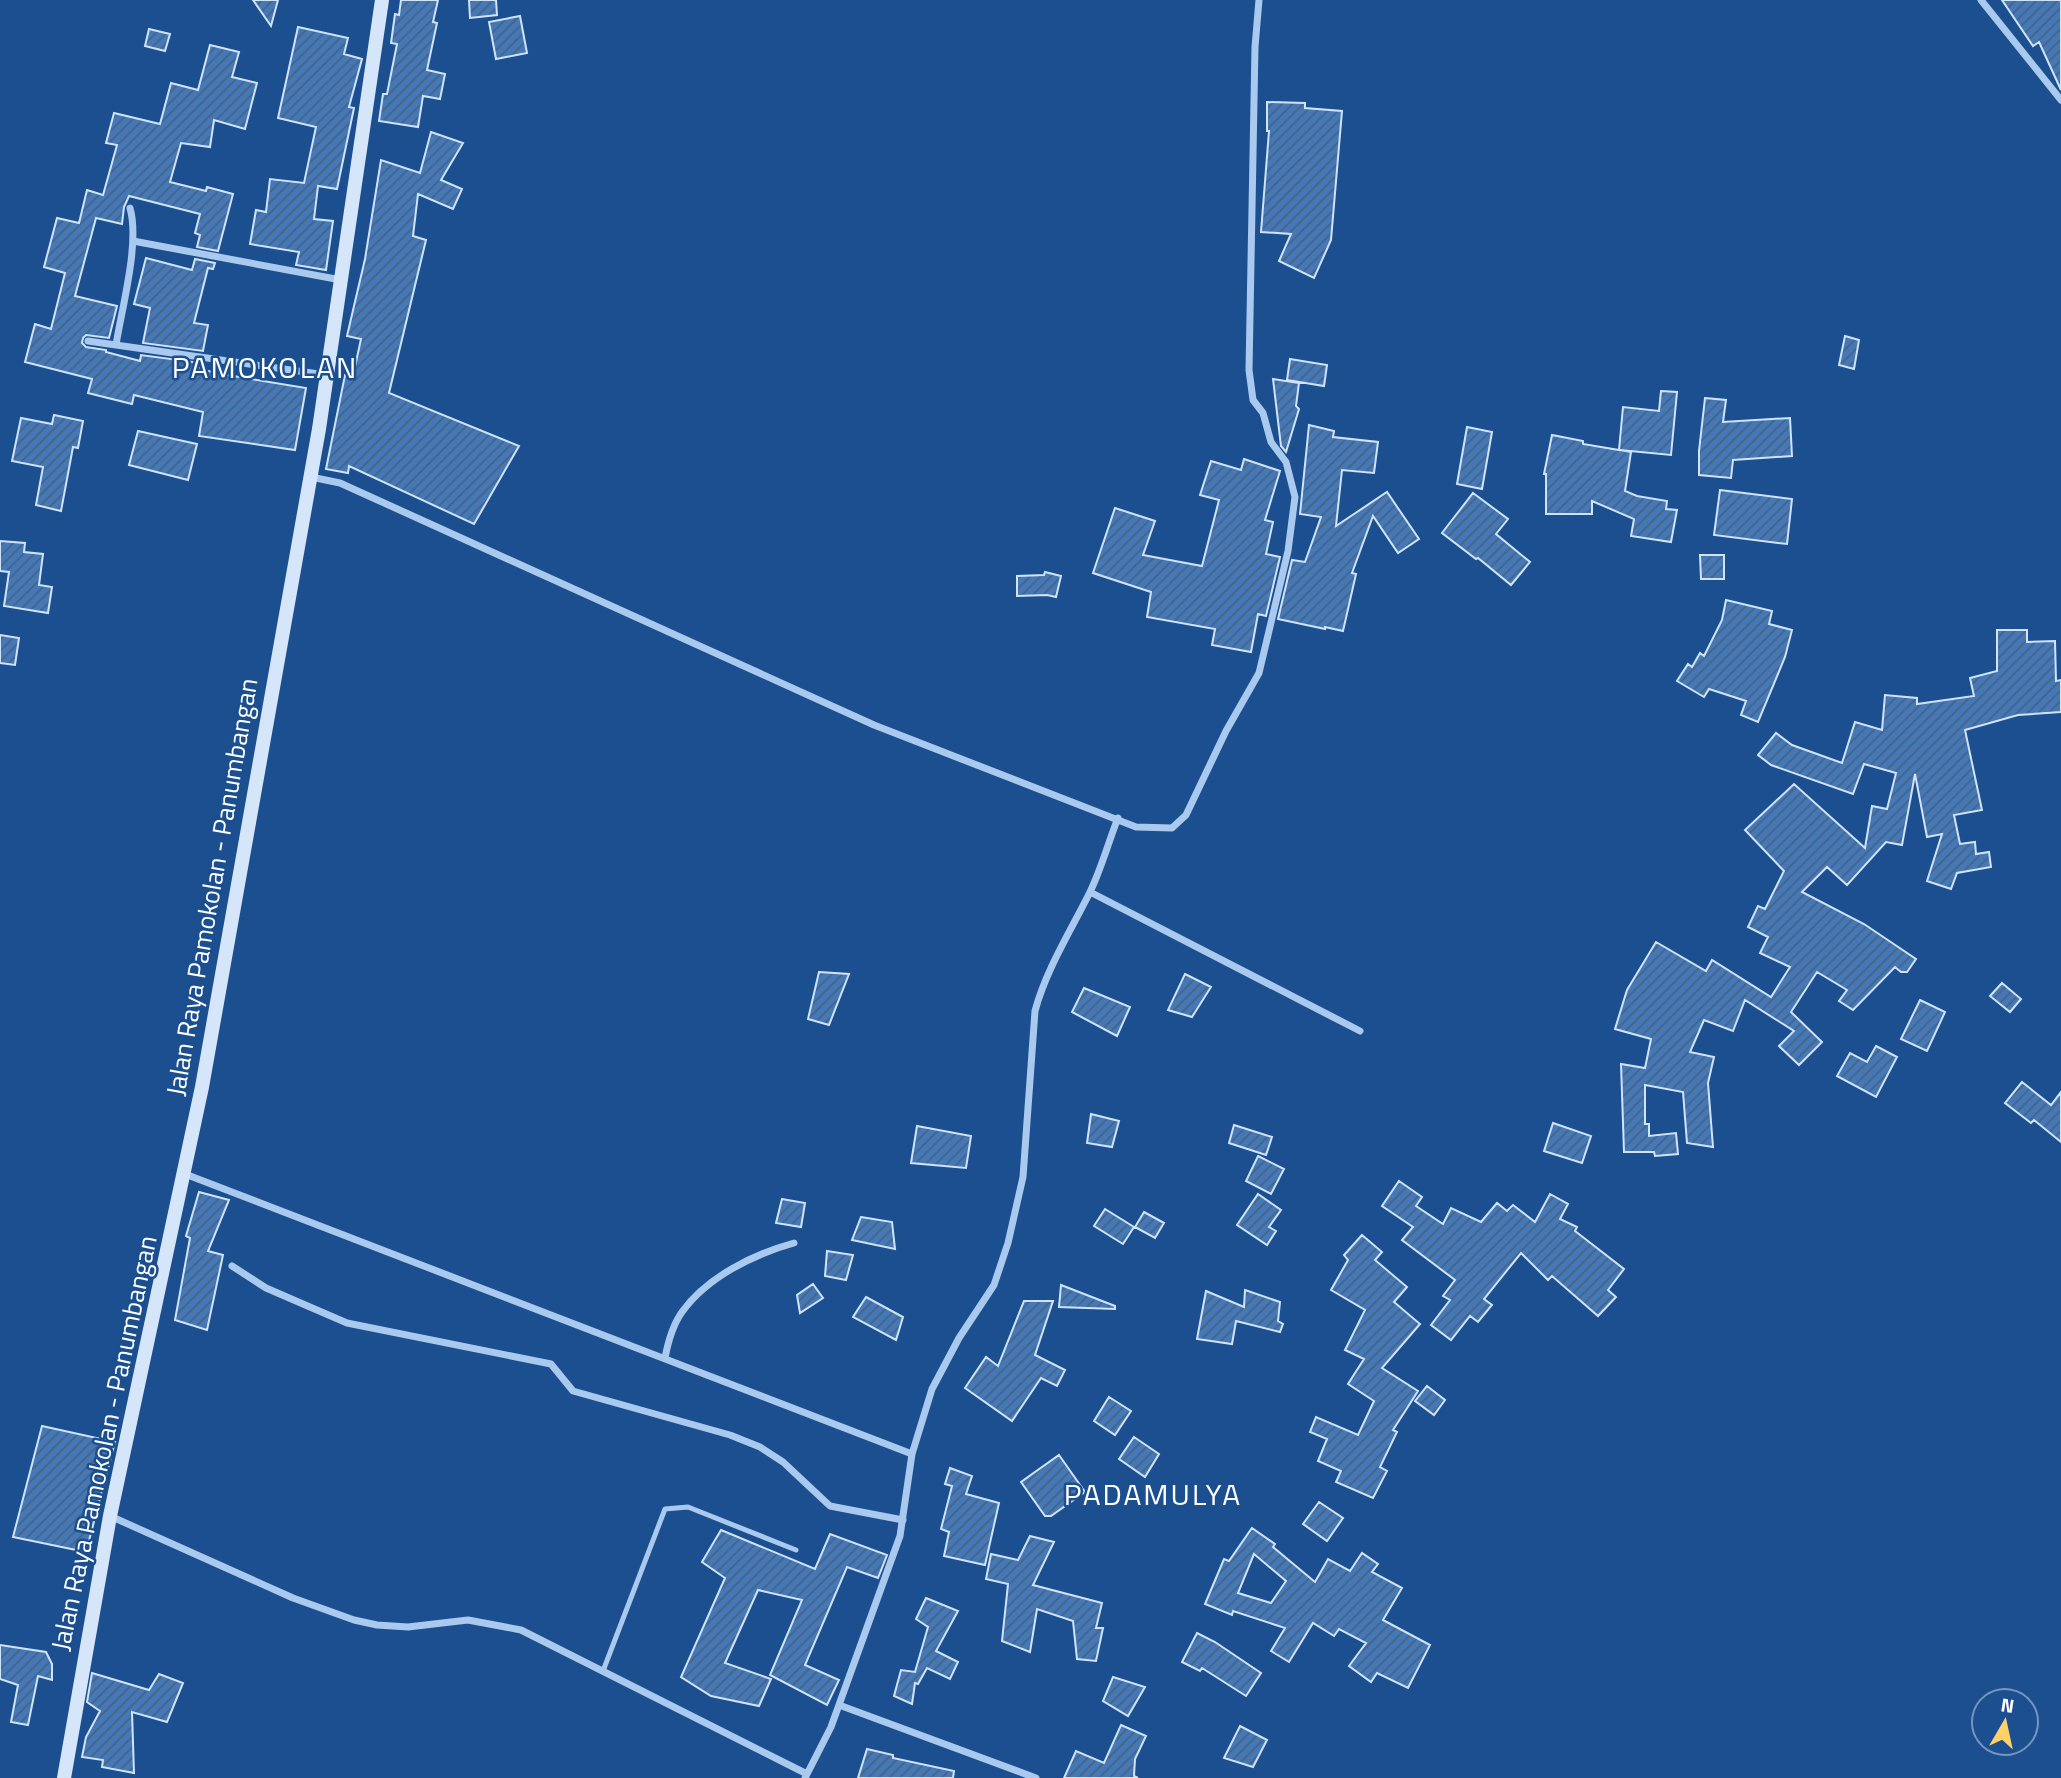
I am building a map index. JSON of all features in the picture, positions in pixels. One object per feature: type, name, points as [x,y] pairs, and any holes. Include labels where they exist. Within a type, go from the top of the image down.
[{"type":"main road","name":"Jalan Raya Pamokolan - Panumbangan","points":[[64,1778],[110,1516],[185,1174],[311,477],[382,0]]},
{"type":"street","points":[[311,477],[340,483],[874,725],[1136,827],[1172,828],[1186,815],[1226,731],[1259,673],[1288,551],[1295,497],[1286,462],[1271,442],[1263,413],[1253,400],[1249,370],[1255,47],[1259,0]]},
{"type":"street","points":[[1981,0],[2061,100]]},
{"type":"street","points":[[116,345],[133,241],[134,227],[130,208]]},
{"type":"street","points":[[133,241],[341,281]]},
{"type":"street","points":[[88,341],[327,376]]},
{"type":"street","points":[[110,1516],[293,1598],[354,1620],[408,1627],[468,1620],[521,1630],[806,1776],[831,1727],[885,1583],[900,1536],[912,1454],[932,1389],[959,1338],[994,1285],[1008,1243],[1023,1177],[1035,1011],[1062,946],[1090,892],[1118,818]]},
{"type":"street","points":[[1090,892],[1360,1031]]},
{"type":"street","points":[[185,1174],[912,1454]]},
{"type":"street","points":[[665,1359],[670,1335],[682,1311],[705,1287],[739,1265],[794,1243]]},
{"type":"street","points":[[232,1266],[266,1288],[347,1323],[551,1364],[573,1391],[730,1435],[760,1447],[783,1462],[830,1506],[903,1520]]},
{"type":"street","points":[[839,1705],[1036,1778]]},
{"type":"lane","points":[[603,1671],[665,1509],[688,1507],[796,1550]]},
{"type":"building","points":[[253,0],[278,0],[271,26]]},
{"type":"building","points":[[401,0],[438,0],[433,22],[437,23],[427,70],[445,74],[440,99],[423,96],[418,127],[379,121],[383,94],[387,94],[397,44],[391,43],[395,14],[399,15]]},
{"type":"building","points":[[469,0],[496,0],[497,15],[470,18]]},
{"type":"building","points":[[2002,0],[2061,0],[2061,90],[2039,42],[2033,46]]},
{"type":"building","points":[[520,16],[527,53],[496,59],[489,22]]},
{"type":"building","points":[[298,27],[348,38],[344,54],[362,59],[349,107],[354,108],[337,189],[318,186],[314,219],[333,221],[326,270],[296,265],[299,252],[250,244],[256,210],[266,212],[270,179],[304,183],[316,127],[278,118]]},
{"type":"building","points":[[149,29],[170,34],[165,51],[145,46]]},
{"type":"building","points":[[210,45],[239,52],[232,77],[257,83],[245,129],[214,120],[210,147],[181,143],[170,182],[206,191],[207,187],[233,194],[218,251],[197,247],[200,235],[195,233],[200,214],[129,196],[124,207],[122,224],[96,218],[75,296],[117,306],[109,338],[86,335],[82,343],[86,347],[106,350],[140,361],[141,355],[201,363],[200,369],[221,374],[306,388],[295,450],[199,436],[203,412],[134,395],[132,404],[88,393],[92,379],[25,362],[35,324],[51,329],[65,273],[44,267],[57,218],[79,223],[87,190],[103,195],[117,145],[106,143],[114,113],[160,124],[171,83],[198,90]]},
{"type":"building","points":[[1267,102],[1305,103],[1305,108],[1342,111],[1331,240],[1314,278],[1279,261],[1291,234],[1261,232],[1269,131]]},
{"type":"building","points":[[431,132],[463,143],[441,180],[462,189],[453,209],[418,194],[413,236],[426,240],[389,393],[519,446],[474,524],[349,466],[348,473],[326,469],[345,375],[353,376],[361,339],[347,336],[365,259],[381,160],[420,173]]},
{"type":"building","points":[[146,258],[192,270],[195,259],[215,263],[213,269],[208,268],[194,323],[208,325],[203,351],[143,343],[150,308],[134,304]]},
{"type":"building","points":[[1845,336],[1859,340],[1854,369],[1839,365]]},
{"type":"building","points":[[1290,359],[1327,365],[1324,386],[1287,380]]},
{"type":"building","points":[[1273,379],[1299,383],[1296,406],[1299,409],[1286,452],[1281,446]]},
{"type":"building","points":[[1661,391],[1677,392],[1671,455],[1620,450],[1631,452],[1625,491],[1667,501],[1666,509],[1677,510],[1671,542],[1631,536],[1634,519],[1592,501],[1592,514],[1546,514],[1544,474],[1552,435],[1619,450],[1623,407],[1659,411]]},
{"type":"building","points":[[1705,398],[1726,400],[1723,422],[1790,418],[1792,456],[1733,460],[1731,478],[1699,475]]},
{"type":"building","points":[[54,415],[83,421],[78,448],[73,447],[61,511],[36,505],[43,467],[12,461],[21,418],[52,424]]},
{"type":"building","points":[[1309,425],[1334,431],[1333,437],[1378,442],[1374,473],[1342,470],[1336,526],[1387,492],[1419,539],[1398,553],[1373,516],[1352,573],[1356,574],[1343,631],[1278,619],[1292,560],[1305,562],[1321,517],[1300,514]]},
{"type":"building","points":[[1467,427],[1492,432],[1482,489],[1457,484]]},
{"type":"building","points":[[138,431],[197,444],[188,480],[129,465]]},
{"type":"building","points":[[1244,459],[1280,471],[1265,520],[1273,522],[1266,554],[1280,557],[1266,616],[1258,614],[1251,652],[1212,645],[1215,629],[1147,617],[1151,592],[1093,573],[1115,508],[1155,521],[1143,555],[1202,566],[1219,500],[1200,495],[1211,461],[1241,470]]},
{"type":"building","points":[[1720,490],[1792,499],[1787,544],[1714,535]]},
{"type":"building","points":[[1473,493],[1508,519],[1496,534],[1530,562],[1511,585],[1442,533]]},
{"type":"building","points":[[0,541],[25,543],[24,552],[43,554],[39,585],[52,587],[48,613],[4,606],[9,572],[0,571]]},
{"type":"building","points":[[1700,555],[1724,555],[1724,579],[1701,579]]},
{"type":"building","points":[[1045,572],[1061,576],[1056,597],[1017,596],[1017,576],[1044,575]]},
{"type":"building","points":[[1726,600],[1772,611],[1769,624],[1792,630],[1785,657],[1758,722],[1741,715],[1746,701],[1709,689],[1704,697],[1677,681],[1688,664],[1692,667],[1700,653],[1704,656],[1722,620]]},
{"type":"building","points":[[1997,630],[2027,630],[2027,642],[2055,641],[2056,681],[2061,680],[2061,712],[2018,715],[1965,730],[1982,810],[1954,815],[1960,844],[1975,842],[1976,854],[1989,852],[1991,867],[1957,873],[1951,889],[1927,881],[1942,834],[1927,837],[1915,774],[1902,845],[1886,842],[1847,885],[1827,867],[1802,892],[1864,924],[1916,959],[1907,972],[1901,972],[1895,967],[1853,1010],[1839,1001],[1847,990],[1817,972],[1791,1012],[1822,1042],[1799,1065],[1779,1046],[1794,1031],[1745,1000],[1733,1031],[1704,1020],[1690,1052],[1714,1057],[1708,1083],[1713,1147],[1687,1143],[1683,1092],[1645,1085],[1645,1124],[1649,1124],[1649,1136],[1676,1133],[1678,1154],[1655,1156],[1654,1152],[1624,1152],[1621,1064],[1645,1068],[1651,1039],[1615,1029],[1627,990],[1656,942],[1706,971],[1712,960],[1771,997],[1790,967],[1760,953],[1768,937],[1748,927],[1758,906],[1765,909],[1784,871],[1745,830],[1794,784],[1865,848],[1872,806],[1887,809],[1896,773],[1864,764],[1853,794],[1771,765],[1758,755],[1776,733],[1792,745],[1842,763],[1855,722],[1882,730],[1885,695],[1917,698],[1917,704],[1974,696],[1970,678],[1997,671]]},
{"type":"building","points":[[0,635],[19,638],[15,665],[0,663]]},
{"type":"building","points":[[819,972],[849,974],[829,1025],[808,1019]]},
{"type":"building","points":[[1185,974],[1211,987],[1192,1017],[1168,1010]]},
{"type":"building","points":[[2002,983],[2021,999],[2010,1012],[1990,996]]},
{"type":"building","points":[[1084,988],[1130,1007],[1117,1036],[1072,1012]]},
{"type":"building","points":[[1920,1000],[1945,1012],[1927,1051],[1901,1039]]},
{"type":"building","points":[[1876,1046],[1897,1057],[1876,1097],[1837,1076],[1850,1053],[1867,1062]]},
{"type":"building","points":[[2022,1082],[2051,1105],[2061,1092],[2061,1142],[2034,1120],[2031,1123],[2005,1103]]},
{"type":"building","points":[[1091,1114],[1119,1121],[1112,1147],[1087,1143]]},
{"type":"building","points":[[1553,1123],[1591,1136],[1582,1163],[1544,1151]]},
{"type":"building","points":[[1234,1125],[1272,1137],[1266,1155],[1229,1143]]},
{"type":"building","points":[[917,1126],[971,1136],[966,1168],[911,1163]]},
{"type":"building","points":[[1258,1156],[1284,1169],[1271,1194],[1246,1181]]},
{"type":"building","points":[[1399,1181],[1422,1197],[1416,1206],[1443,1224],[1451,1208],[1481,1222],[1497,1203],[1507,1211],[1513,1205],[1535,1222],[1550,1194],[1568,1204],[1560,1219],[1577,1227],[1575,1231],[1624,1269],[1608,1290],[1616,1297],[1598,1316],[1552,1276],[1548,1280],[1521,1253],[1484,1299],[1492,1305],[1478,1322],[1470,1316],[1451,1340],[1431,1325],[1450,1300],[1443,1296],[1455,1280],[1402,1240],[1413,1227],[1382,1206]]},
{"type":"building","points":[[199,1192],[229,1200],[208,1251],[223,1255],[207,1330],[175,1320],[190,1238],[186,1236]]},
{"type":"building","points":[[1258,1194],[1281,1210],[1269,1227],[1276,1231],[1267,1245],[1237,1225]]},
{"type":"building","points":[[782,1199],[805,1203],[801,1227],[776,1223]]},
{"type":"building","points":[[1105,1209],[1134,1227],[1123,1244],[1094,1226]]},
{"type":"building","points":[[1144,1212],[1164,1223],[1155,1238],[1135,1227]]},
{"type":"building","points":[[861,1217],[892,1222],[895,1249],[852,1240]]},
{"type":"building","points":[[1362,1235],[1382,1252],[1375,1260],[1407,1287],[1394,1302],[1420,1324],[1382,1368],[1418,1391],[1393,1430],[1397,1432],[1380,1467],[1387,1471],[1373,1498],[1336,1482],[1341,1471],[1318,1461],[1327,1439],[1310,1432],[1316,1417],[1358,1435],[1374,1401],[1348,1384],[1364,1359],[1345,1350],[1365,1310],[1331,1290],[1348,1260],[1344,1255]]},
{"type":"building","points":[[827,1251],[853,1255],[846,1280],[825,1276]]},
{"type":"building","points":[[813,1284],[823,1298],[800,1313],[797,1295]]},
{"type":"building","points":[[1061,1285],[1115,1306],[1115,1309],[1059,1307]]},
{"type":"building","points":[[1245,1290],[1280,1302],[1278,1321],[1283,1324],[1280,1332],[1236,1321],[1232,1344],[1197,1339],[1206,1291],[1244,1307]]},
{"type":"building","points":[[866,1297],[903,1317],[896,1340],[853,1317]]},
{"type":"building","points":[[1024,1301],[1053,1301],[1035,1355],[1065,1370],[1057,1386],[1041,1378],[1012,1421],[965,1388],[986,1357],[998,1366]]},
{"type":"building","points":[[1427,1386],[1445,1400],[1434,1415],[1415,1401]]},
{"type":"building","points":[[1109,1397],[1131,1411],[1115,1435],[1094,1421]]},
{"type":"building","points":[[42,1426],[115,1442],[86,1552],[13,1537]]},
{"type":"building","points":[[1134,1437],[1159,1454],[1145,1477],[1119,1459]]},
{"type":"building","points":[[1059,1455],[1085,1492],[1051,1516],[1045,1516],[1021,1482]]},
{"type":"building","points":[[950,1468],[972,1476],[966,1494],[999,1503],[985,1565],[944,1556],[949,1532],[941,1529],[952,1486],[945,1484]]},
{"type":"building","points":[[1319,1502],[1343,1518],[1327,1541],[1303,1524]]},
{"type":"building","points":[[1252,1528],[1275,1544],[1273,1547],[1315,1582],[1328,1559],[1350,1571],[1362,1553],[1378,1564],[1372,1572],[1402,1588],[1383,1620],[1430,1645],[1408,1688],[1377,1673],[1371,1682],[1349,1666],[1366,1643],[1339,1629],[1334,1636],[1313,1623],[1289,1662],[1271,1651],[1285,1628],[1233,1611],[1232,1615],[1205,1604],[1224,1559],[1229,1561]],"holes":[[[1254,1554],[1286,1581],[1271,1603],[1238,1593]]]},
{"type":"building","points":[[721,1530],[815,1569],[830,1534],[887,1555],[878,1578],[847,1567],[805,1665],[839,1680],[827,1705],[770,1675],[802,1600],[758,1590],[725,1663],[771,1679],[759,1706],[711,1696],[681,1677],[725,1578],[702,1562]]},
{"type":"building","points":[[1030,1536],[1054,1542],[1033,1585],[1102,1603],[1096,1628],[1103,1628],[1096,1661],[1077,1659],[1073,1621],[1037,1609],[1030,1652],[1002,1641],[1008,1584],[986,1579],[991,1554],[1018,1560]]},
{"type":"building","points":[[926,1598],[958,1611],[936,1651],[958,1662],[950,1679],[927,1668],[918,1684],[915,1683],[912,1704],[894,1696],[901,1670],[915,1672],[928,1627],[916,1619]]},
{"type":"building","points":[[1197,1633],[1261,1673],[1246,1696],[1202,1668],[1200,1671],[1182,1662]]},
{"type":"building","points":[[0,1645],[46,1652],[52,1664],[52,1680],[38,1676],[28,1725],[11,1722],[18,1685],[0,1679]]},
{"type":"building","points":[[92,1673],[149,1690],[159,1674],[183,1683],[167,1722],[132,1712],[134,1773],[102,1767],[103,1760],[82,1757],[86,1737],[100,1711],[87,1702]]},
{"type":"building","points":[[1113,1677],[1145,1687],[1128,1716],[1103,1701]]},
{"type":"building","points":[[1121,1725],[1146,1736],[1135,1759],[1134,1776],[1138,1778],[1064,1778],[1076,1751],[1104,1763]]},
{"type":"building","points":[[1240,1726],[1267,1740],[1253,1767],[1224,1758]]},
{"type":"building","points":[[867,1749],[893,1755],[893,1758],[954,1771],[953,1778],[858,1778]]},
{"type":"district","name":"PAMOKOLAN","points":[[265,368]]},
{"type":"district","name":"PADAMULYA","points":[[1153,1495]]}]
